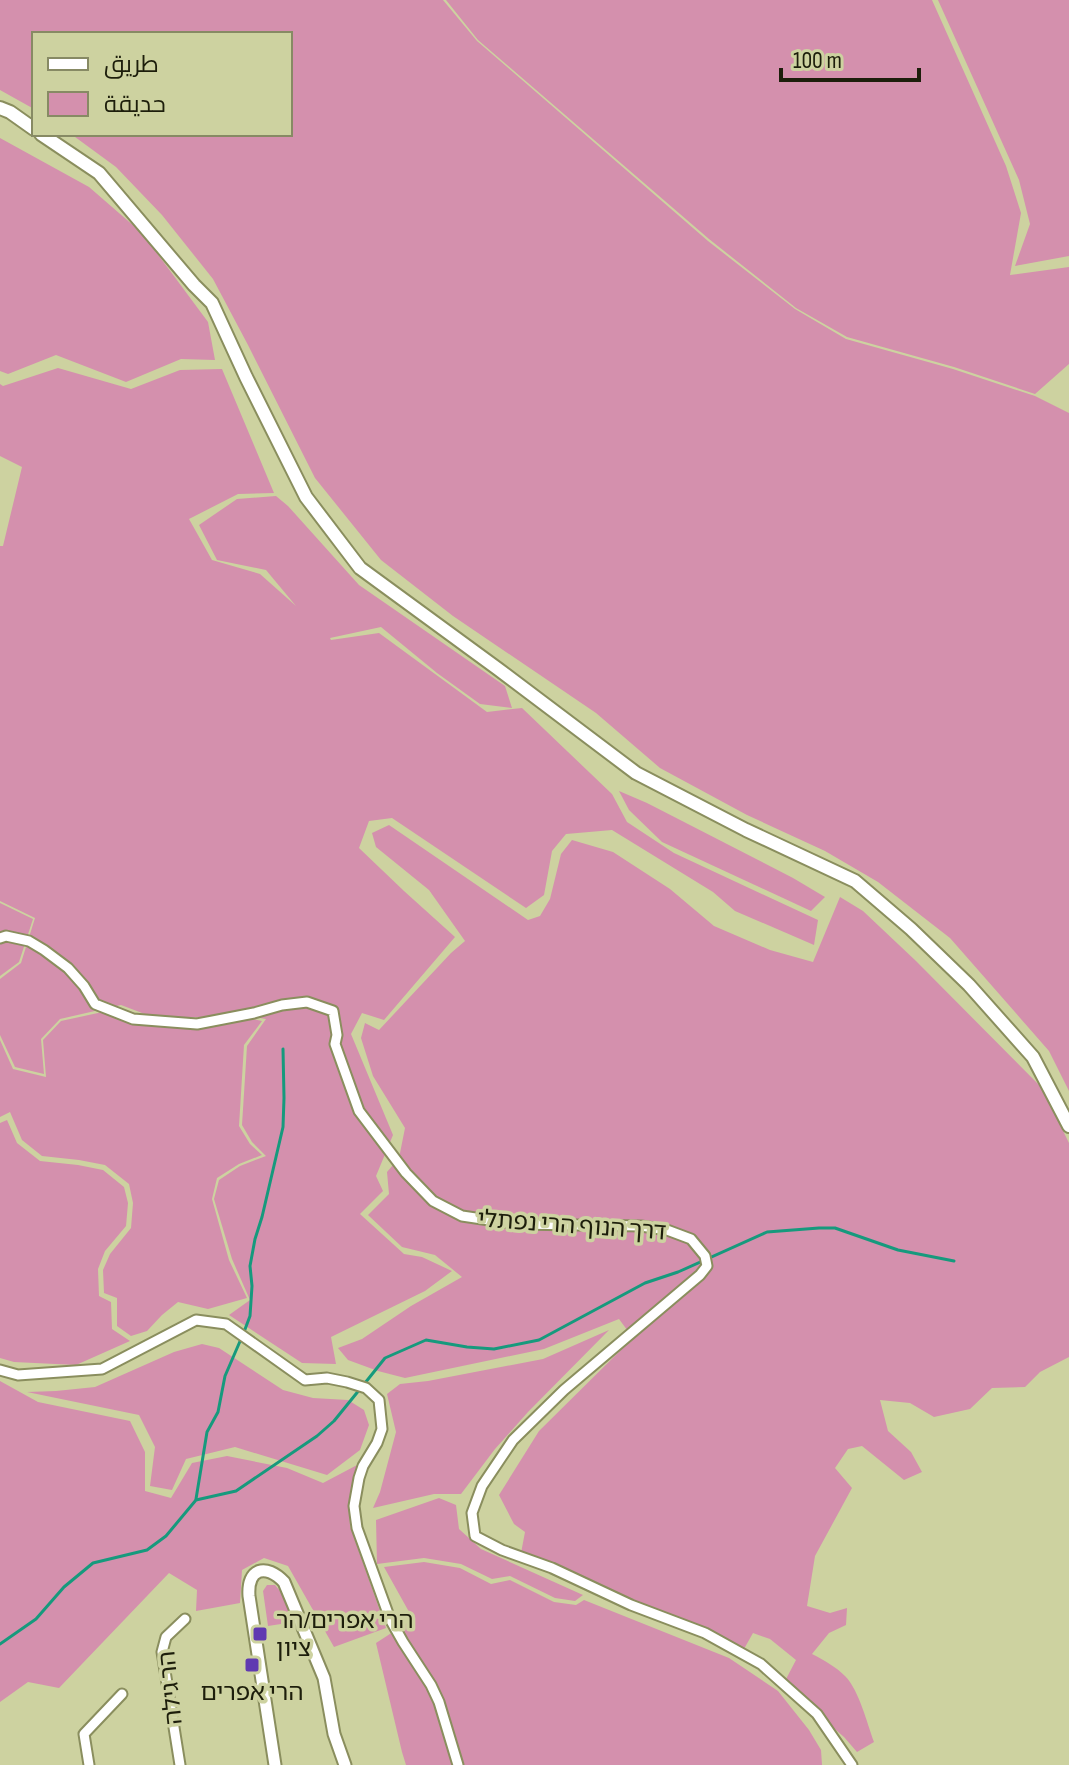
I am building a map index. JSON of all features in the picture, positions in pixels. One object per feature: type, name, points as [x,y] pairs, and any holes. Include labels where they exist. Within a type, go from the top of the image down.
[{"type":"main road","points":[[0,108],[32,128]]},
{"type":"main road","points":[[44,136],[99,173],[212,303],[306,497],[360,568],[636,773],[746,830],[855,881],[969,985],[1033,1057],[1069,1126]]},
{"type":"street","name":"דרך הנוף הרי נפתלי","points":[[0,938],[6,936],[29,941],[44,950],[68,968],[95,1004],[133,1019],[197,1024],[307,1002],[333,1011],[337,1035],[335,1044],[359,1111],[406,1173],[433,1201],[462,1216],[516,1224],[641,1226],[667,1230],[691,1239],[705,1256],[707,1266],[564,1390],[513,1440],[482,1486],[472,1513],[475,1536],[631,1605],[705,1633],[761,1664],[817,1714],[852,1765]]},
{"type":"street","points":[[0,1370],[18,1375],[102,1369],[196,1320],[226,1324],[305,1380],[327,1378],[366,1388],[379,1400],[382,1429],[359,1478],[354,1506],[357,1528],[390,1619],[439,1702],[458,1765]]},
{"type":"street","points":[[275,1765],[248,1582],[262,1571],[275,1573],[284,1582],[324,1678],[334,1734],[345,1765]]},
{"type":"street","name":"הר גילה","points":[[180,1765],[162,1652],[166,1637],[185,1619]]},
{"type":"street","points":[[89,1765],[84,1734],[122,1694]]},
{"type":"green space","points":[[0,0],[443,0],[477,41],[708,241],[795,309],[846,339],[1035,396],[1069,413],[1069,1091],[1049,1051],[950,938],[878,882],[825,851],[747,815],[660,768],[596,713],[453,616],[381,560],[315,478],[213,279],[162,215],[116,167],[74,136],[292,136],[292,32],[32,32],[32,108],[0,90]]},
{"type":"green space","points":[[446,0],[932,0],[1006,166],[1021,213],[1010,275],[1069,267],[1069,364],[1035,394],[847,337],[796,308],[709,239],[478,40]]},
{"type":"green space","points":[[938,0],[1069,0],[1069,256],[1015,266],[1030,224],[1019,180]]},
{"type":"green space","points":[[0,138],[89,187],[142,233],[208,322],[215,360],[181,359],[126,382],[56,355],[8,374],[0,371]]},
{"type":"green space","points":[[58,368],[131,389],[180,370],[222,369],[274,493],[238,494],[189,519],[212,560],[260,574],[296,606],[266,570],[217,560],[199,525],[237,499],[276,496],[359,585],[505,686],[512,708],[480,704],[381,627],[331,640],[379,633],[487,712],[522,708],[612,794],[627,822],[674,853],[818,920],[814,945],[735,911],[713,892],[612,830],[566,834],[552,851],[544,895],[526,908],[392,818],[369,821],[359,848],[455,937],[384,1020],[362,1013],[351,1034],[393,1135],[376,1176],[383,1191],[360,1214],[404,1254],[422,1257],[452,1271],[425,1291],[331,1337],[336,1364],[302,1363],[229,1315],[250,1300],[232,1259],[214,1199],[219,1180],[240,1166],[266,1156],[252,1142],[242,1125],[247,1046],[266,1019],[243,1015],[158,1019],[121,1005],[60,1019],[41,1039],[44,1074],[15,1067],[0,1035],[0,979],[21,963],[35,918],[0,901],[0,546],[3,546],[22,467],[0,456],[0,384],[3,386]]},
{"type":"green space","points":[[619,791],[825,897],[811,911],[662,842],[629,810]]},
{"type":"green space","points":[[389,825],[528,920],[540,916],[550,899],[561,854],[572,840],[613,852],[670,889],[714,926],[770,950],[813,962],[840,897],[863,911],[916,961],[1042,1088],[1069,1143],[1069,1357],[1040,1372],[1025,1387],[992,1388],[970,1409],[934,1417],[910,1403],[880,1400],[888,1431],[911,1452],[922,1472],[904,1480],[862,1446],[848,1449],[835,1468],[852,1488],[815,1556],[807,1606],[830,1613],[847,1608],[846,1625],[829,1633],[812,1654],[845,1676],[858,1698],[874,1742],[857,1752],[791,1691],[785,1681],[796,1660],[770,1639],[753,1633],[744,1649],[521,1553],[525,1532],[514,1524],[499,1495],[539,1431],[633,1338],[619,1319],[544,1349],[405,1378],[348,1360],[338,1348],[362,1339],[462,1277],[435,1255],[402,1247],[368,1215],[389,1194],[387,1172],[399,1158],[405,1128],[373,1076],[361,1038],[365,1023],[379,1030],[465,941],[429,890],[376,847],[372,833]]},
{"type":"green space","points":[[0,903],[33,919],[19,962],[0,976]]},
{"type":"green space","points":[[121,1008],[158,1021],[243,1017],[262,1021],[244,1045],[239,1126],[250,1144],[262,1155],[239,1164],[217,1178],[212,1199],[229,1260],[247,1298],[208,1309],[178,1302],[147,1331],[131,1336],[117,1326],[117,1298],[104,1293],[103,1270],[110,1254],[131,1228],[133,1203],[129,1184],[105,1165],[42,1156],[22,1140],[10,1112],[0,1117],[0,1040],[13,1069],[46,1077],[43,1040],[61,1021]]},
{"type":"green space","points":[[7,1120],[17,1143],[40,1161],[103,1170],[124,1187],[128,1203],[126,1226],[105,1251],[98,1269],[99,1296],[111,1302],[112,1329],[130,1341],[76,1365],[14,1362],[0,1358],[0,1123]]},
{"type":"green space","points":[[609,1330],[528,1412],[461,1494],[434,1494],[373,1508],[396,1432],[387,1394],[400,1384],[543,1359]]},
{"type":"green space","points":[[202,1344],[219,1348],[283,1390],[313,1398],[348,1400],[364,1410],[369,1425],[360,1450],[327,1475],[235,1447],[186,1459],[172,1490],[150,1486],[155,1447],[139,1415],[27,1392],[95,1387],[174,1352]]},
{"type":"green space","points":[[0,1381],[38,1402],[130,1421],[145,1452],[145,1491],[171,1498],[192,1463],[227,1456],[287,1468],[323,1483],[359,1464],[349,1498],[350,1526],[386,1628],[334,1647],[288,1566],[264,1558],[242,1570],[240,1603],[196,1611],[197,1590],[169,1573],[59,1688],[28,1682],[0,1702]]},
{"type":"green space","points":[[439,1498],[456,1505],[459,1529],[481,1549],[583,1595],[575,1601],[555,1598],[510,1576],[492,1579],[461,1564],[424,1558],[377,1564],[376,1520]]},
{"type":"green space","points":[[424,1562],[460,1568],[491,1584],[510,1580],[554,1602],[576,1605],[584,1600],[729,1658],[778,1691],[821,1750],[822,1765],[406,1765],[376,1643],[413,1619],[384,1567]]},
{"type":"green space","points":[[267,1585],[275,1585],[281,1592],[294,1622],[268,1626],[263,1591]]},
{"type":"waterway","points":[[244,1332],[250,1316],[250,1266],[255,1239],[283,1127],[283,1049]]},
{"type":"waterway","points":[[365,1383],[385,1358],[426,1340],[494,1349],[539,1340],[645,1283],[678,1272],[767,1232],[835,1228],[898,1250],[954,1261]]},
{"type":"waterway","points":[[196,1499],[207,1432],[218,1412],[225,1376],[241,1339]]},
{"type":"waterway","points":[[0,1644],[36,1619],[64,1587],[93,1563],[147,1550],[166,1536],[196,1500],[236,1491],[317,1436],[334,1421],[360,1389]]},
{"type":"place","name":"הרי אפרים/הר ציון","points":[[260,1634]]},
{"type":"place","name":"הרי אפרים","points":[[252,1665]]}]
